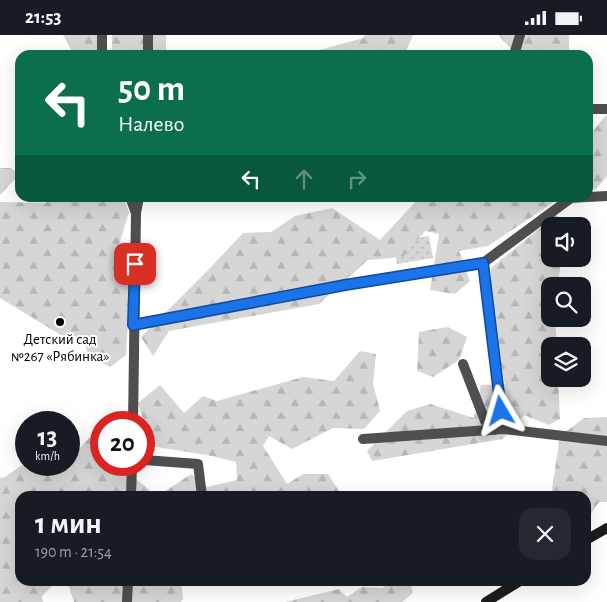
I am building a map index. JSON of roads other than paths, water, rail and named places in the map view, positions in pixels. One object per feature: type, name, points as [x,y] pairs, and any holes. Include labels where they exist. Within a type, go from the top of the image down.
[{"type":"street","points":[[102,35],[102,50]]},
{"type":"street","points":[[148,35],[148,50]]},
{"type":"street","points":[[516,50],[520,35]]},
{"type":"street","points":[[593,109],[607,109]]},
{"type":"street","points":[[593,197],[607,196]]},
{"type":"street","points":[[132,202],[136,213]]},
{"type":"street","points":[[133,411],[133,325],[136,213],[138,202]]},
{"type":"street","points":[[133,325],[345,285],[483,263],[566,202]]},
{"type":"street","points":[[483,263],[499,429]]},
{"type":"street","points":[[463,364],[485,421],[499,429]]},
{"type":"street","points":[[363,439],[499,429],[607,441]]},
{"type":"street","points":[[155,461],[198,464],[201,491]]},
{"type":"street","points":[[131,491],[132,476]]},
{"type":"street","points":[[591,538],[607,528]]},
{"type":"street","points":[[127,602],[128,586]]},
{"type":"street","points":[[486,602],[512,586]]},
{"type":"place","name":"Детский сад №267 «Рябинка»","points":[[60,322]]}]
